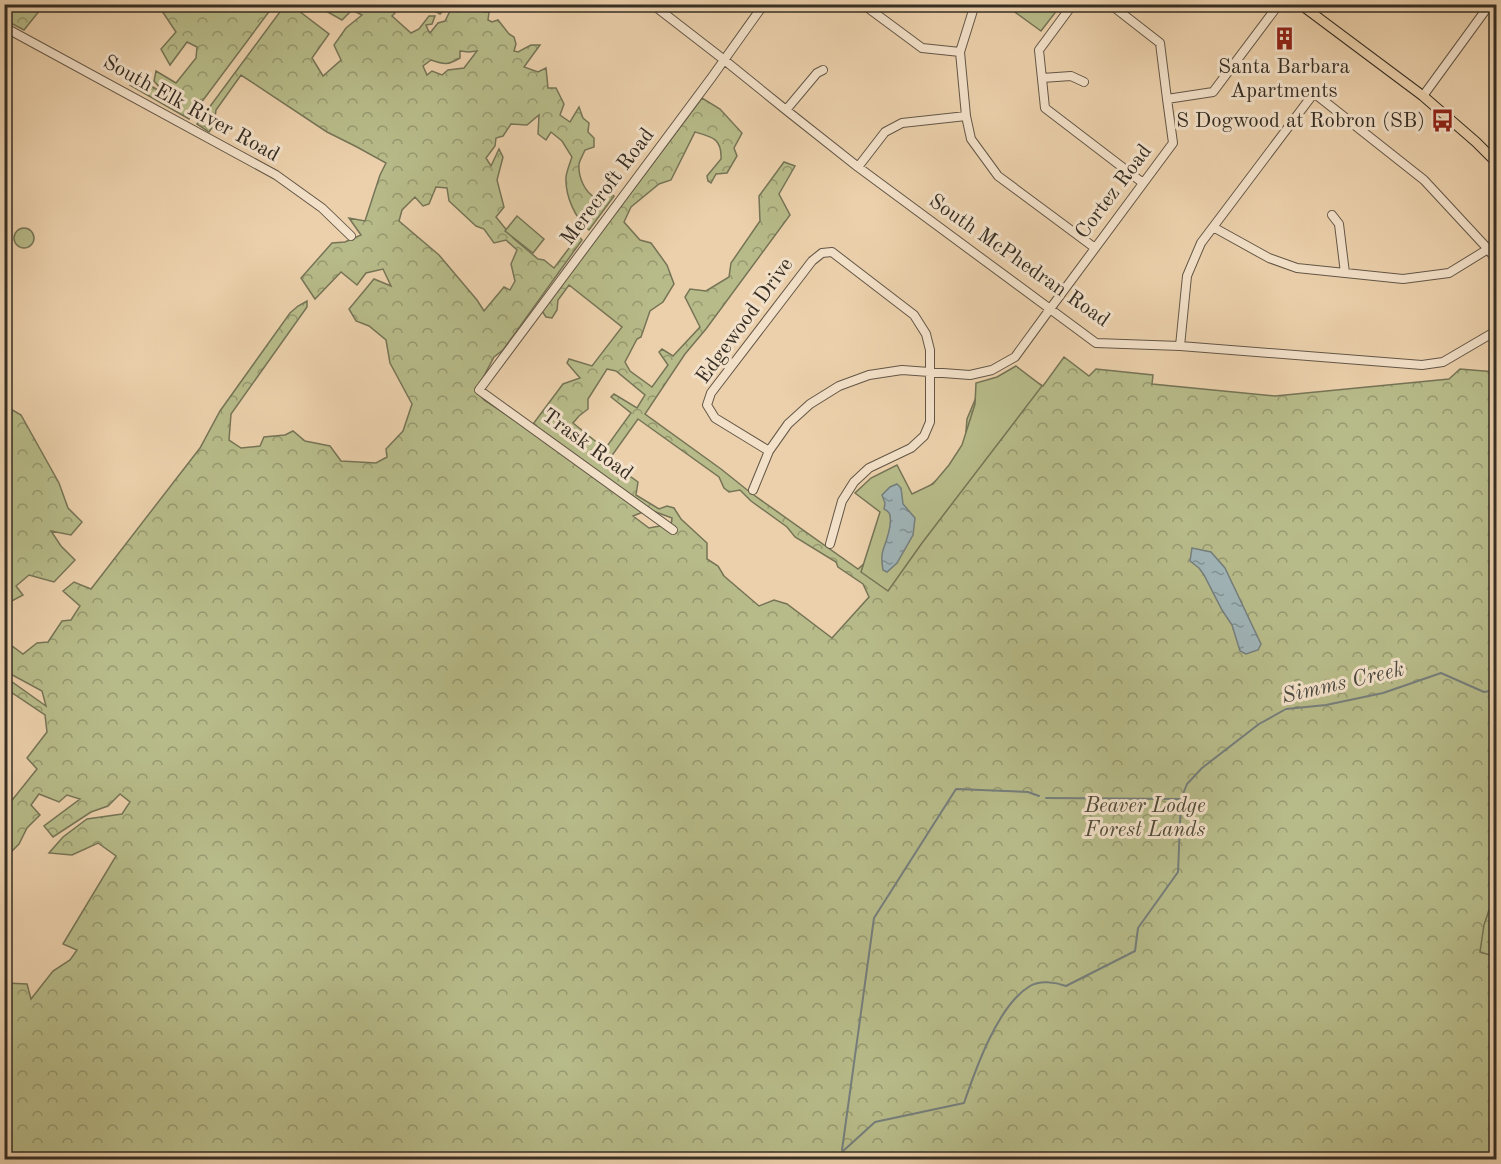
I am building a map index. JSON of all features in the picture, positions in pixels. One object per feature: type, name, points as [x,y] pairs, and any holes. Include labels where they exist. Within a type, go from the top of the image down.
[{"type":"main road","points":[[1300,4],[1423,96],[1497,162]]},
{"type":"street","name":"South McPhedran Road","points":[[652,4],[858,167],[1096,343],[1180,346],[1422,365],[1443,362],[1497,331]]},
{"type":"street","name":"Merecroft Road","points":[[479,390],[764,4]]},
{"type":"street","points":[[975,4],[960,52],[966,116],[971,139],[998,176],[1095,248]]},
{"type":"street","points":[[1073,4],[1039,50],[1045,108],[1143,183]]},
{"type":"street","name":"Cortez Road","points":[[753,490],[769,451],[788,424],[810,404],[839,386],[869,375],[902,370],[970,375],[992,370],[1015,357],[1143,183],[1173,142],[1160,43],[1110,4]]},
{"type":"street","points":[[1167,99],[1213,92],[1279,4]]},
{"type":"street","points":[[1423,96],[1490,4],[1497,9]]},
{"type":"street","points":[[864,5],[922,48],[960,52]]},
{"type":"street","name":"South Elk River Road","points":[[4,27],[276,175],[322,208],[351,237]]},
{"type":"street","points":[[786,111],[817,73],[823,70]]},
{"type":"street","points":[[1042,78],[1071,76],[1084,82]]},
{"type":"street","points":[[1180,346],[1187,276],[1201,243],[1314,93],[1424,180],[1497,260]]},
{"type":"street","points":[[858,167],[885,132],[902,123],[966,116]]},
{"type":"street","points":[[1332,215],[1339,224],[1345,273]]},
{"type":"street","points":[[1213,228],[1269,258],[1298,268],[1403,279],[1449,273],[1488,249]]},
{"type":"street","name":"Edgewood Drive","points":[[769,451],[714,418],[707,405],[711,393],[812,261],[822,253],[832,252],[914,315],[926,334],[930,350],[930,422],[924,436],[911,448],[869,468],[854,482],[842,501],[830,544]]},
{"type":"street","name":"Trask Road","points":[[479,390],[673,530]]},
{"type":"green space","points":[[4,5],[44,5],[24,30],[5,20]]},
{"type":"green space","points":[[158,5],[274,5],[189,119],[130,85],[138,78],[166,95],[154,81],[156,71],[176,83],[196,58],[197,47],[187,42],[170,65],[161,49],[176,32]]},
{"type":"green space","name":"Beaver Lodge Forest Lands","points":[[285,5],[291,5],[329,34],[312,58],[323,76],[341,60],[334,45],[346,28],[362,15],[352,10],[342,20],[326,11],[332,5],[392,5],[395,13],[392,16],[411,33],[419,29],[429,16],[435,16],[432,24],[426,25],[430,33],[438,23],[445,21],[451,9],[447,7],[440,14],[433,10],[432,5],[490,5],[484,12],[489,12],[488,20],[492,22],[498,20],[514,37],[516,44],[514,51],[518,52],[531,45],[540,45],[524,67],[538,72],[546,68],[548,88],[556,88],[564,104],[560,115],[570,122],[579,107],[583,118],[589,123],[588,132],[594,138],[594,147],[585,150],[579,162],[581,179],[592,196],[596,198],[607,190],[614,196],[589,230],[575,213],[567,192],[566,177],[572,157],[562,141],[551,132],[546,140],[538,134],[539,115],[527,125],[511,124],[503,136],[496,138],[495,146],[486,158],[491,166],[499,149],[503,157],[497,180],[504,207],[496,217],[513,238],[538,259],[544,260],[554,268],[576,239],[570,235],[574,230],[582,240],[503,350],[494,357],[476,391],[484,400],[534,433],[643,512],[633,516],[649,528],[671,524],[672,518],[653,511],[533,424],[563,384],[580,378],[567,363],[569,359],[592,366],[622,327],[569,285],[558,300],[557,310],[552,318],[546,317],[542,311],[702,98],[720,109],[742,133],[734,148],[737,156],[727,173],[716,174],[711,183],[708,181],[707,176],[721,159],[720,147],[711,137],[695,132],[671,180],[659,184],[631,207],[624,222],[640,240],[651,243],[667,265],[674,284],[663,302],[650,311],[641,337],[637,339],[625,362],[630,371],[652,387],[668,365],[659,352],[662,349],[673,356],[700,327],[685,297],[690,289],[706,291],[729,277],[731,263],[760,221],[759,196],[784,162],[795,166],[779,194],[790,215],[685,354],[645,414],[858,569],[868,560],[913,500],[958,462],[965,443],[967,419],[980,388],[1029,378],[1043,386],[1064,357],[1089,376],[1096,369],[1153,375],[1152,384],[1275,396],[1449,379],[1460,369],[1496,372],[1496,1159],[5,1159],[5,983],[27,984],[31,999],[53,971],[70,960],[77,950],[63,944],[116,856],[98,843],[72,855],[49,853],[63,837],[87,819],[122,814],[130,802],[120,794],[108,806],[91,812],[53,837],[44,826],[80,799],[67,795],[59,802],[39,794],[31,805],[40,815],[27,828],[19,844],[11,852],[5,849],[5,809],[37,769],[27,758],[47,732],[45,715],[5,688],[5,677],[46,706],[42,691],[5,671],[4,640],[23,654],[37,643],[48,642],[62,621],[71,620],[80,606],[63,591],[74,582],[91,589],[200,448],[220,411],[290,313],[298,306],[307,301],[307,307],[231,414],[229,440],[241,448],[260,446],[264,437],[285,435],[293,431],[305,441],[330,446],[341,461],[376,463],[387,457],[386,449],[403,431],[412,404],[390,363],[386,340],[369,326],[356,321],[349,309],[374,279],[391,286],[383,269],[366,273],[357,285],[341,272],[315,299],[301,278],[332,243],[345,242],[361,235],[349,218],[365,221],[386,163],[327,132],[241,75],[216,110],[214,125],[209,132],[197,124]],"holes":[[[460,51],[477,51],[464,68],[448,70],[442,75],[432,71],[427,75],[423,66],[431,60],[446,64],[460,58]],[[436,187],[447,188],[449,201],[476,226],[484,229],[494,243],[506,240],[517,250],[511,264],[515,281],[510,290],[504,287],[484,311],[439,255],[399,221],[402,210],[415,197],[423,206],[429,204]],[[607,369],[616,371],[645,395],[637,408],[614,394],[611,397],[631,413],[605,449],[573,423],[588,409],[588,399]],[[638,419],[719,477],[724,488],[729,492],[740,490],[751,501],[787,527],[795,537],[836,562],[838,567],[863,584],[869,597],[832,638],[787,604],[774,600],[759,606],[724,576],[718,566],[707,559],[707,543],[681,519],[674,508],[667,506],[659,509],[636,495],[638,482],[622,475],[621,466],[611,465],[608,461]]]},
{"type":"green space","points":[[1005,5],[1061,5],[1041,31]]},
{"type":"green space","points":[[517,216],[544,239],[533,253],[505,231]]},
{"type":"green space","points":[[20,228],[28,228],[34,234],[34,242],[28,248],[20,248],[14,242],[14,234]]},
{"type":"green space","points":[[1016,366],[1042,386],[888,591],[861,572],[880,512],[855,493],[871,478],[897,465],[912,494],[933,484],[962,445],[975,404],[976,383],[997,377]]},
{"type":"green space","points":[[4,405],[21,415],[59,483],[68,508],[82,522],[71,535],[51,531],[61,546],[75,560],[54,582],[29,575],[16,586],[23,595],[10,602],[4,600]]},
{"type":"green space","points":[[1496,890],[1496,957],[1480,952],[1484,925]]},
{"type":"water","points":[[897,484],[901,488],[903,504],[915,518],[913,535],[897,563],[887,572],[883,570],[882,555],[890,520],[888,512],[884,509],[885,503],[882,495]]},
{"type":"water","points":[[1192,548],[1211,552],[1225,568],[1261,644],[1258,650],[1246,654],[1240,651],[1232,625],[1204,575],[1190,561]]},
{"type":"waterway","points":[[840,1160],[842,1152],[875,1122],[964,1103],[998,1022],[1018,995],[1030,986],[1048,982],[1066,986],[1135,951],[1138,928],[1178,872],[1181,799],[1187,784],[1202,768],[1259,724],[1286,709],[1326,705],[1383,693],[1441,673],[1484,692],[1496,690]]},
{"type":"waterway","points":[[842,1150],[874,918],[956,789],[1028,792],[1039,796]]},
{"type":"waterway","name":"Simms Creek","points":[[1046,798],[1181,799]]},
{"type":"place","name":"Santa Barbara Apartments","points":[[1284,39]]},
{"type":"place","name":"S Dogwood at Robron (SB)","points":[[1443,121]]}]
